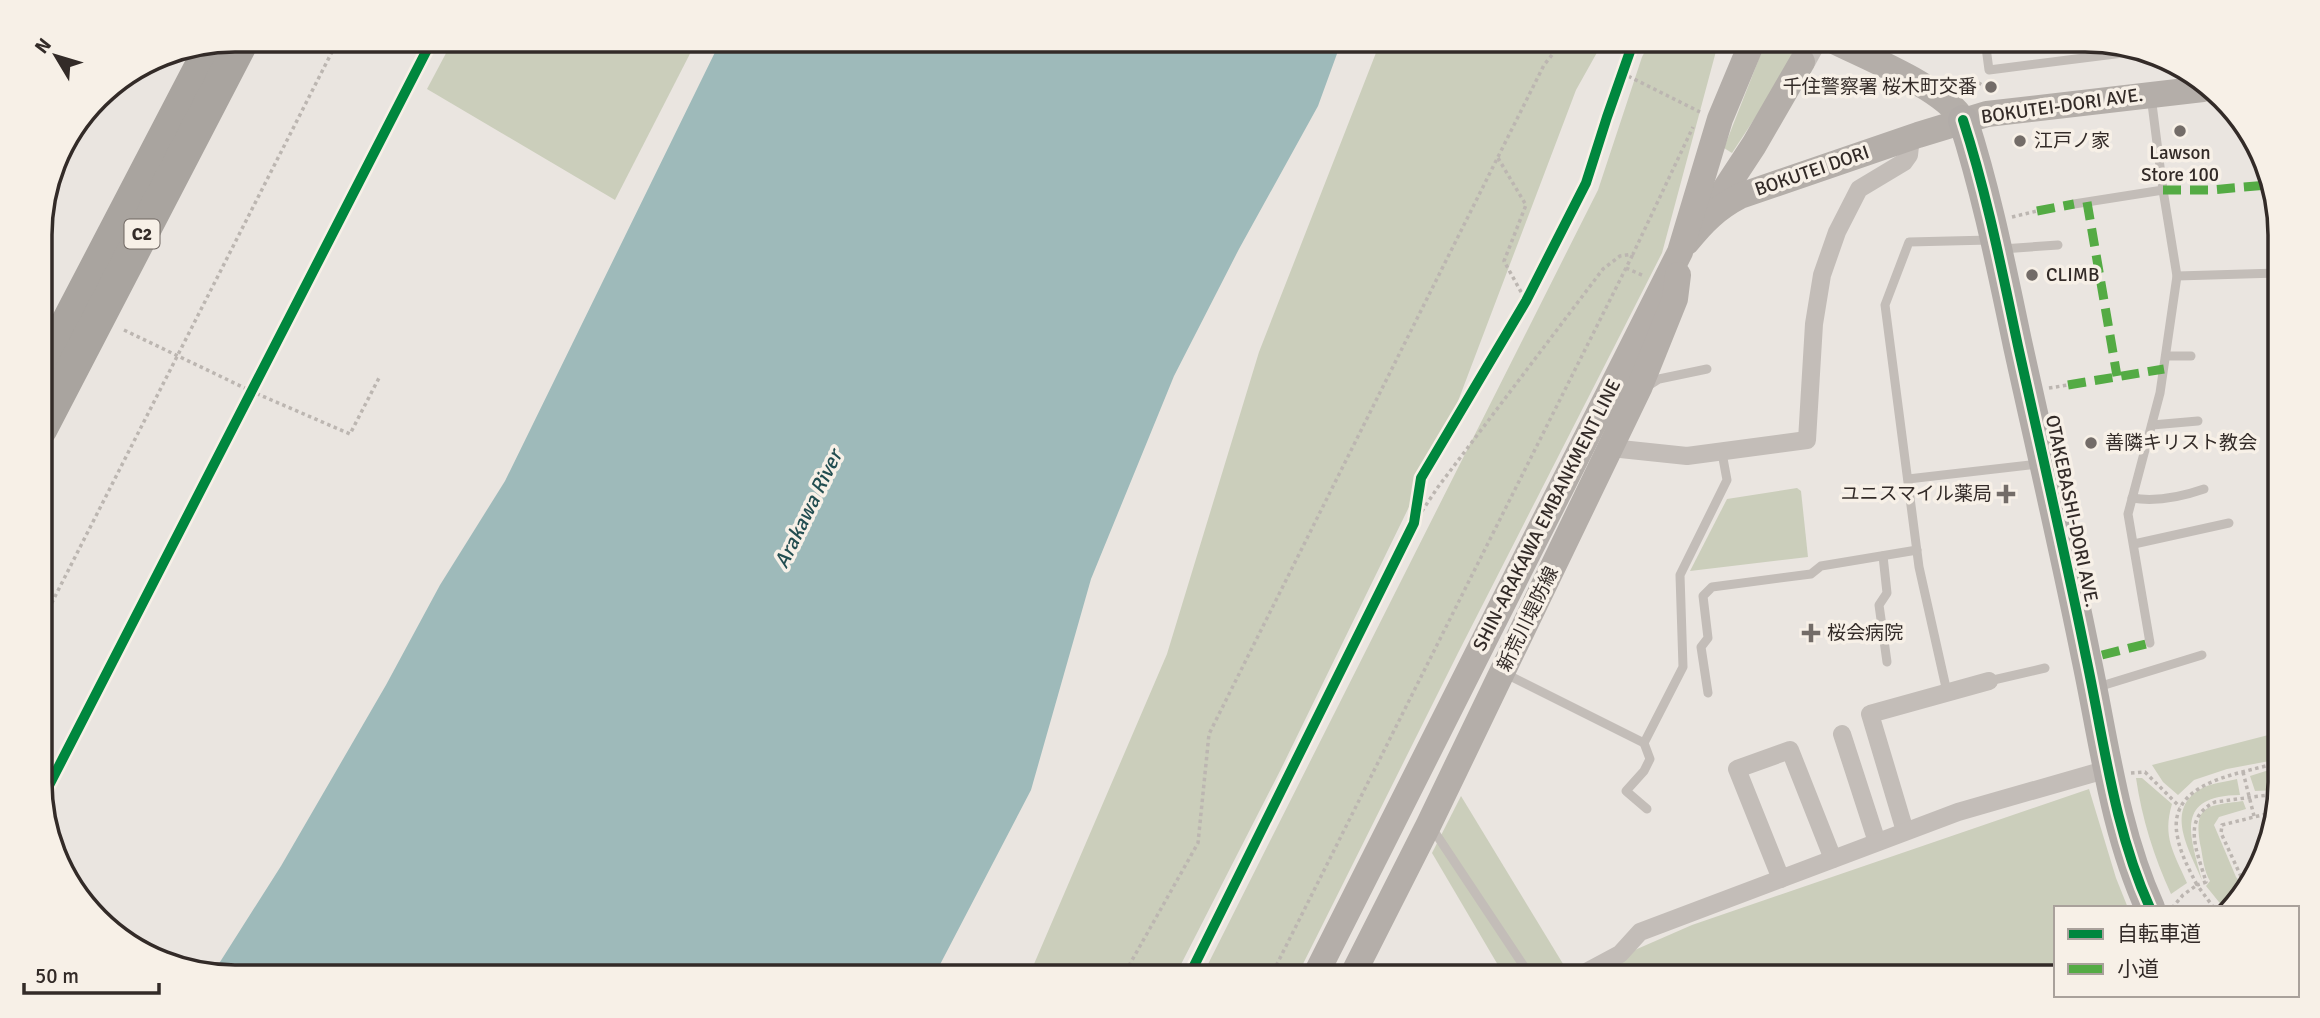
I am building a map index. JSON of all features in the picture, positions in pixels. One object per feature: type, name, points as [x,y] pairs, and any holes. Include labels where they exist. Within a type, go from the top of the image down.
[{"type":"highway","name":"C2","points":[[53,406],[236,53]]},
{"type":"highway","name":"C2","points":[[53,350],[207,55]]},
{"type":"main road","points":[[53,378],[223,53]]},
{"type":"main road","name":"SHIN-ARAKAWA EMBANKMENT LINE","points":[[1321,965],[1680,252],[1720,119],[1748,53]]},
{"type":"main road","name":"OTAKEBASHI-DORI AVE.","points":[[1858,53],[1937,93],[1957,110],[1964,120],[2001,235],[2044,463],[2092,688],[2118,771],[2130,859],[2149,906]]},
{"type":"main road","points":[[53,321],[193,58]]},
{"type":"main road","points":[[1703,222],[1754,145],[1802,62]]},
{"type":"main road","name":"BOKUTEI-DORI AVE.","points":[[1964,120],[2009,111],[2196,90]]},
{"type":"main road","name":"BOKUTEI DORI","points":[[1680,252],[1703,222],[1740,196],[1964,120]]},
{"type":"main road","name":"新荒川堤防線","points":[[1358,965],[1429,824],[1640,386],[1675,299],[1680,252]]},
{"type":"street","points":[[1611,449],[1687,456],[1807,440],[1814,324],[1822,275],[1837,232],[1859,188],[1904,162],[1909,155],[1910,137]]},
{"type":"street","points":[[1905,831],[1870,714],[1989,681]]},
{"type":"street","points":[[1842,734],[1877,842]]},
{"type":"street","points":[[1781,879],[1737,769],[1790,750],[1833,859]]},
{"type":"street","points":[[1600,965],[1620,954],[1640,932],[1905,831],[1958,812],[2118,771]]},
{"type":"lane","points":[[1987,53],[1989,70],[2110,55]]},
{"type":"lane","points":[[2150,643],[2128,514],[2160,393],[2177,276],[2151,94]]},
{"type":"lane","points":[[2074,204],[2163,190]]},
{"type":"lane","points":[[1947,692],[1919,567],[1885,305],[1909,242],[2001,235],[2058,244]]},
{"type":"lane","points":[[2177,276],[2268,273]]},
{"type":"lane","points":[[2166,356],[2191,356]]},
{"type":"lane","points":[[1640,386],[1647,386],[1659,379],[1707,369]]},
{"type":"lane","points":[[2152,425],[2198,421]]},
{"type":"lane","points":[[1644,743],[1683,667],[1680,575],[1727,480],[1722,453]]},
{"type":"lane","points":[[1908,479],[2044,463]]},
{"type":"lane","points":[[2132,498],[2144,500],[2183,496],[2204,489]]},
{"type":"lane","points":[[2133,544],[2229,523]]},
{"type":"lane","points":[[1708,693],[1701,648],[1708,638],[1703,596],[1712,587],[1811,573],[1821,566],[1917,550]]},
{"type":"lane","points":[[1883,556],[1886,593],[1879,605],[1887,662]]},
{"type":"lane","points":[[2092,688],[2203,655]]},
{"type":"lane","points":[[1989,681],[2045,668]]},
{"type":"lane","points":[[1503,672],[1644,743],[1650,759],[1644,771],[1626,791],[1647,809]]},
{"type":"lane","points":[[1429,824],[1522,965]]},
{"type":"path","points":[[53,600],[331,53]]},
{"type":"path","points":[[1129,965],[1198,843],[1209,734],[1544,65],[1554,53]]},
{"type":"path","points":[[1622,73],[1700,113],[1705,102]]},
{"type":"path","points":[[1975,91],[1978,86]]},
{"type":"path","points":[[1276,965],[1633,254],[1694,124]]},
{"type":"path","points":[[1498,158],[1526,205],[1504,261],[1526,301]]},
{"type":"path","points":[[2001,235],[2037,211]]},
{"type":"path","points":[[1409,534],[1438,487],[1603,268],[1620,256],[1633,254]]},
{"type":"path","points":[[1625,268],[1645,277]]},
{"type":"path","points":[[1519,313],[1532,290]]},
{"type":"path","points":[[124,330],[253,392],[350,434],[380,376]]},
{"type":"path","points":[[246,404],[259,380]]},
{"type":"path","points":[[2049,388],[2068,385]]},
{"type":"path","points":[[1414,523],[1418,500]]},
{"type":"path","points":[[2213,906],[2197,885],[2178,839],[2176,825],[2180,807],[2192,791],[2202,784],[2268,765]]},
{"type":"path","points":[[2118,771],[2145,772],[2180,807]]},
{"type":"path","points":[[2243,772],[2254,817]]},
{"type":"path","points":[[2174,906],[2183,895],[2206,882],[2196,849],[2195,818],[2207,806],[2215,803],[2267,795]]},
{"type":"path","points":[[2241,877],[2221,832],[2222,825],[2265,814]]},
{"type":"green space","points":[[446,53],[690,53],[615,200],[427,89]]},
{"type":"green space","points":[[1376,53],[1597,53],[1576,90],[1449,425],[1281,769],[1181,965],[1034,965],[1167,654],[1259,352]]},
{"type":"green space","points":[[1644,53],[1716,53],[1662,253],[1302,965],[1208,965],[1598,190]]},
{"type":"green space","points":[[1761,53],[1797,54],[1732,153],[1724,148]]},
{"type":"green space","points":[[1797,488],[1801,491],[1808,557],[1690,571],[1727,499]]},
{"type":"green space","points":[[2268,735],[2268,761],[2227,769],[2194,780],[2178,795],[2163,782],[2152,765]]},
{"type":"green space","points":[[2268,770],[2267,790],[2255,791],[2250,776]]},
{"type":"green space","points":[[2136,778],[2142,778],[2172,804],[2169,836],[2187,883],[2171,894],[2149,838]]},
{"type":"green space","points":[[2237,779],[2240,795],[2219,797],[2205,802],[2196,810],[2192,821],[2191,833],[2202,880],[2183,833],[2183,809],[2199,790]]},
{"type":"green space","points":[[2089,789],[2127,906],[2054,906],[2054,965],[1610,965],[1637,949],[1692,925]]},
{"type":"green space","points":[[1461,796],[1564,965],[1498,965],[1432,853]]},
{"type":"green space","points":[[2243,801],[2246,809],[2219,817],[2214,825],[2239,881],[2221,904],[2206,886],[2210,881],[2203,861],[2199,834],[2199,823],[2205,810],[2219,804]]},
{"type":"water","name":"Arakawa River","points":[[715,53],[1337,53],[1318,106],[1239,249],[1174,376],[1091,579],[1031,790],[940,965],[218,964],[281,866],[386,685],[440,585],[505,481]]},
{"type":"tunnel","points":[[1802,62],[1807,53]]},
{"type":"marked path","points":[[2163,190],[2260,186]]},
{"type":"marked path","points":[[2087,202],[2117,376]]},
{"type":"marked path","points":[[2037,211],[2074,204]]},
{"type":"marked path","points":[[2068,385],[2164,369]]},
{"type":"marked path","points":[[2102,655],[2150,643]]},
{"type":"cycle path","points":[[53,778],[425,53]]},
{"type":"cycle path","points":[[1194,965],[1414,523],[1421,478],[1526,301],[1586,183],[1629,53]]},
{"type":"cycle path","points":[[1963,120],[2000,261],[2070,579],[2111,784],[2127,847],[2149,906]]},
{"type":"place","name":"千住警察署 桜木町交番","points":[[1991,87]]},
{"type":"place","name":"Lawson Store 100","points":[[2180,131]]},
{"type":"place","name":"江戸ノ家","points":[[2020,141]]},
{"type":"place","name":"CLIMB","points":[[2032,275]]},
{"type":"place","name":"善隣キリスト教会","points":[[2091,443]]},
{"type":"place","name":"ユニスマイル薬局","points":[[2006,494]]},
{"type":"place","name":"桜会病院","points":[[1811,633]]}]
